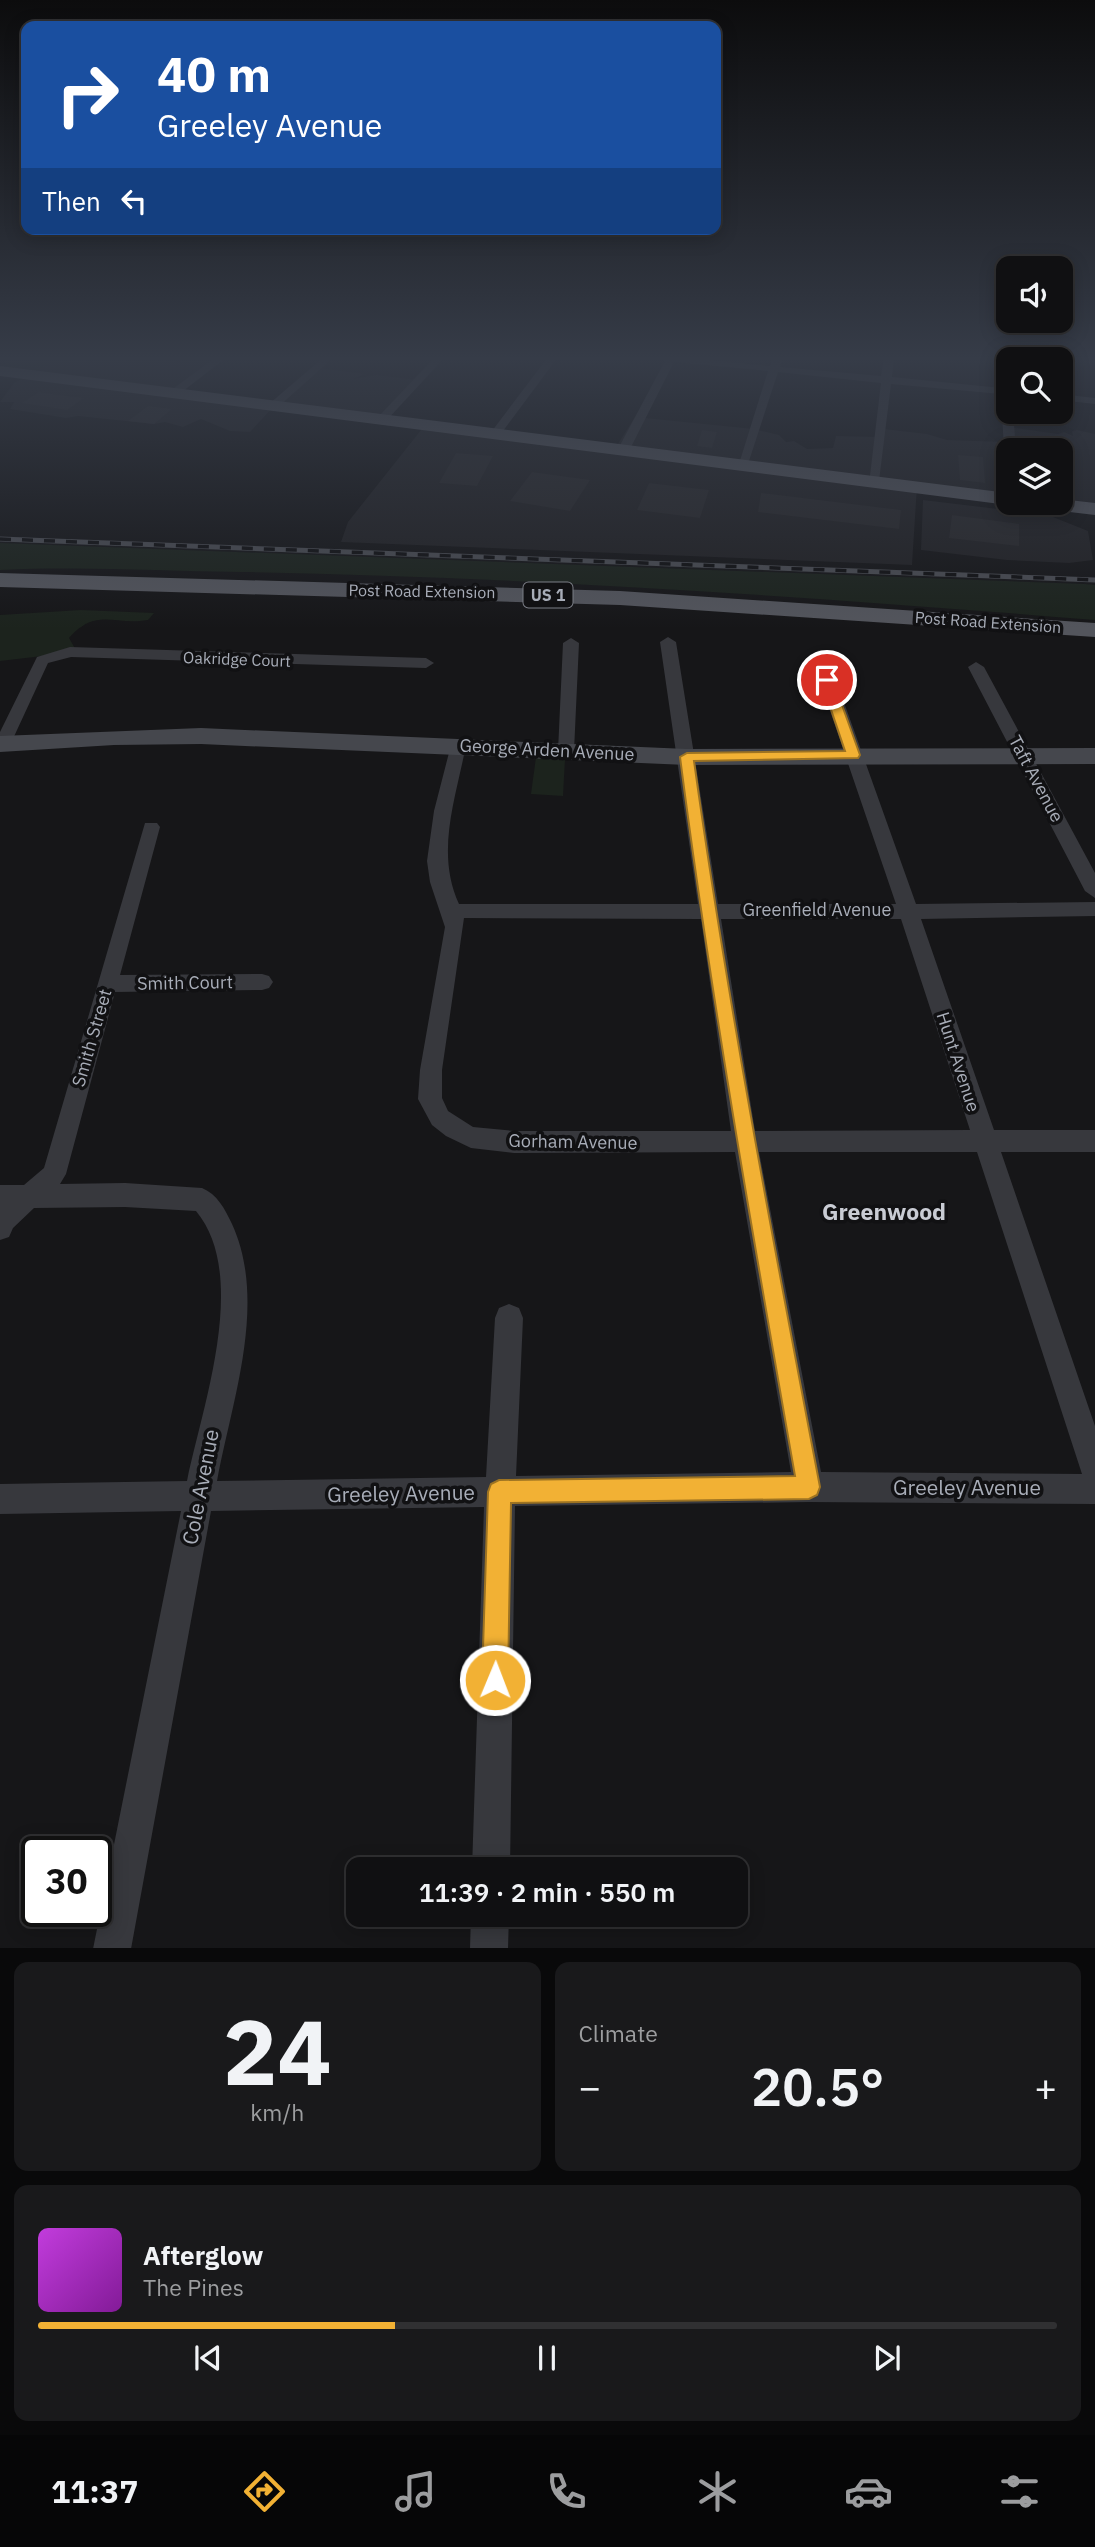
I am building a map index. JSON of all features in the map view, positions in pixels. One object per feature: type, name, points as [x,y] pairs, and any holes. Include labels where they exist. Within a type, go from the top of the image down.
[{"type":"main road","points":[[615,448],[996,497]]},
{"type":"main road","points":[[1073,507],[1091,510]]},
{"type":"main road","name":"Post Road Extension","points":[[0,580],[90,585],[620,598],[1095,630]]},
{"type":"main road","name":"Post Road Extension","points":[[0,601],[320,598],[502,603],[1095,639]]},
{"type":"street","points":[[742,464],[747,448]]},
{"type":"street","points":[[873,481],[877,448]]},
{"type":"street","points":[[668,642],[687,757],[707,911],[745,1143],[809,1487]]},
{"type":"street","points":[[566,751],[571,643]]},
{"type":"street","name":"Oakridge Court","points":[[2,744],[42,660],[49,657],[91,652],[256,660],[426,663]]},
{"type":"street","name":"Hunt Avenue","points":[[818,655],[908,910],[1095,1469]]},
{"type":"street","name":"Taft Avenue","points":[[976,667],[1095,891]]},
{"type":"street","name":"George Arden Avenue","points":[[2,744],[114,737],[201,736],[458,745],[687,757],[1095,756]]},
{"type":"street","name":"Gorham Avenue","points":[[458,745],[436,850],[438,877],[454,911],[455,927],[431,1070],[430,1099],[440,1118],[471,1137],[514,1142],[1095,1141]]},
{"type":"street","name":"Smith Street","points":[[0,1227],[15,1197],[54,1174],[151,827]]},
{"type":"street","name":"Greenfield Avenue","points":[[454,911],[996,912],[1095,909]]},
{"type":"street","name":"Smith Court","points":[[107,984],[261,982]]},
{"type":"street","name":"Cole Avenue","points":[[15,1197],[176,1197],[202,1200],[218,1216],[229,1246],[233,1309],[167,1682],[112,1948]]},
{"type":"street","points":[[491,1857],[499,1492],[509,1318]]},
{"type":"street","name":"Greeley Avenue","points":[[0,1499],[809,1487],[1095,1489]]},
{"type":"street","points":[[489,1948],[490,1927]]},
{"type":"shaded area","points":[[407,448],[996,448],[996,496],[917,486],[912,565],[341,542],[348,522]]},
{"type":"shaded area","points":[[1073,448],[1095,448],[1095,513],[1073,506]]},
{"type":"shaded area","points":[[923,500],[996,509],[996,515],[1048,515],[1088,531],[1093,560],[1069,563],[1007,560],[921,550]]},
{"type":"shaded area","points":[[0,543],[1084,584],[1095,585],[1095,620],[775,596],[456,578],[121,569],[0,570]]},
{"type":"shaded area","points":[[81,610],[154,613],[148,620],[97,620],[88,623],[69,638],[77,652],[0,661],[0,615]]},
{"type":"shaded area","points":[[536,757],[565,759],[563,796],[531,794]]},
{"type":"building","points":[[456,453],[493,456],[477,486],[439,483]]},
{"type":"building","points":[[958,455],[983,457],[985,483],[960,480]]},
{"type":"building","points":[[532,472],[590,480],[570,511],[510,501]]},
{"type":"building","points":[[649,483],[709,490],[700,518],[637,510]]},
{"type":"building","points":[[761,493],[901,510],[899,529],[758,512]]},
{"type":"building","points":[[952,515],[1019,524],[1019,546],[949,538]]},
{"type":"railway","points":[[0,539],[1095,580]]},
{"type":"district","name":"Greenwood","points":[[884,1212]]},
{"type":"route","points":[[495,1680],[499,1492],[809,1487],[745,1143],[707,911],[687,757],[853,755],[827,680]]}]
